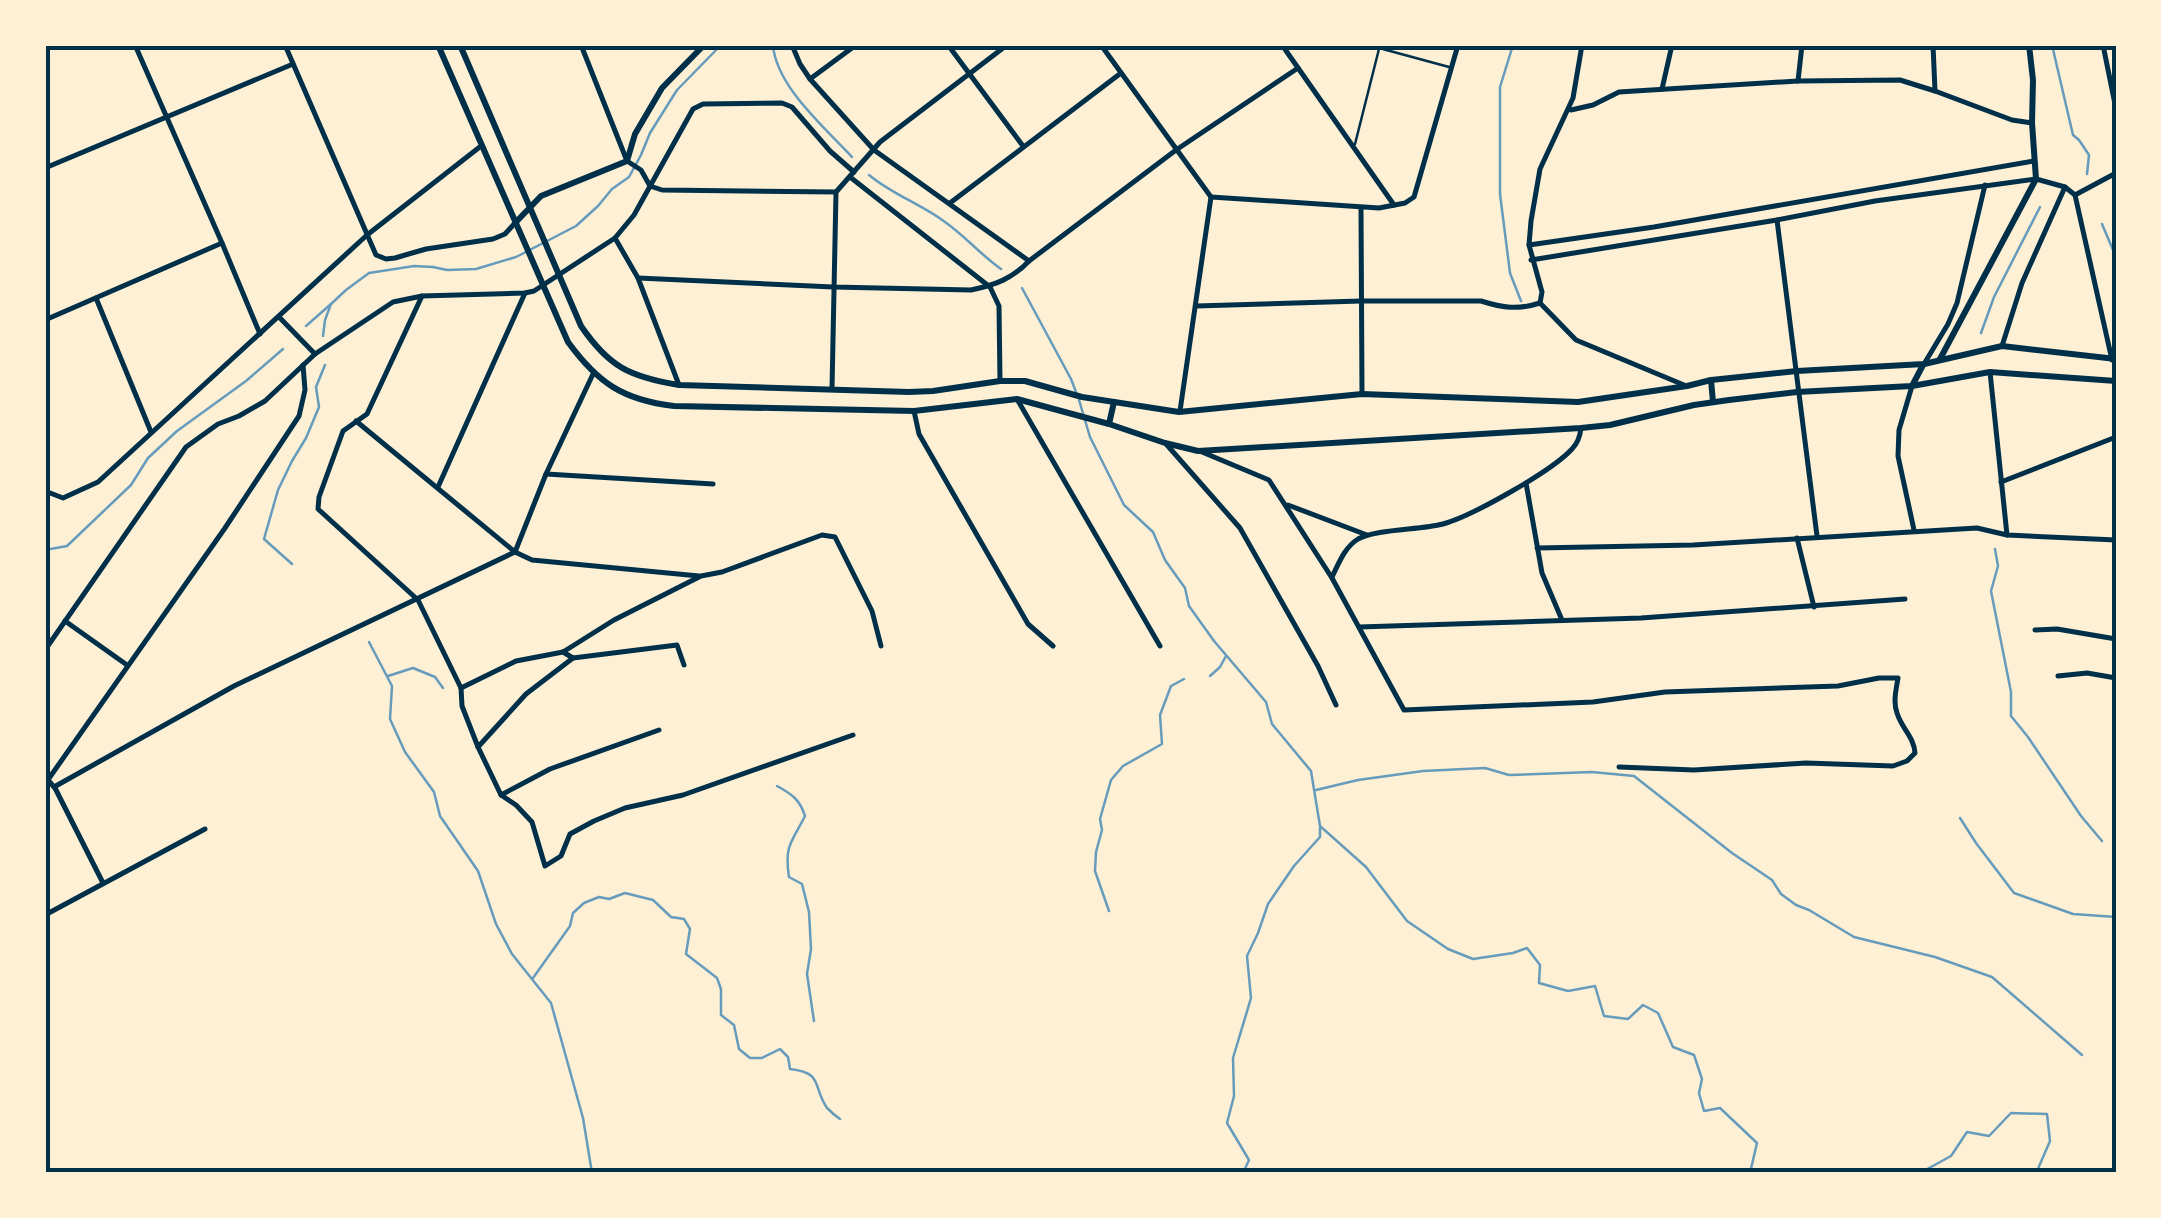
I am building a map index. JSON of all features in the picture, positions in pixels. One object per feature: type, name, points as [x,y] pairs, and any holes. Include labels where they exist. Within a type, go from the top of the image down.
[{"type":"street","points":[[134,45],[260,334]]},
{"type":"street","points":[[285,45],[367,236],[376,255],[386,259],[493,239],[505,234],[541,196],[627,160]]},
{"type":"street","points":[[438,45],[568,342],[593,374],[616,391],[646,402],[674,406],[914,411],[1017,399],[1198,450],[1269,480],[1332,578],[1404,710],[1594,702],[1665,692],[1838,686],[1898,678],[1896,712],[1914,742],[1914,754],[1907,762],[1893,766],[1806,763],[1694,770],[1619,766]]},
{"type":"street","points":[[460,45],[580,326],[615,366],[651,380],[678,385],[832,390],[933,390],[1026,381],[1082,397],[1180,412],[1362,394],[1578,402],[1711,380],[1924,364],[2002,346],[2114,359],[2074,195],[2066,187],[2036,179],[1874,201],[1532,260]]},
{"type":"street","points":[[581,45],[627,160],[640,170],[650,186],[662,190],[836,192]]},
{"type":"street","points":[[627,160],[635,134],[662,88],[704,45]]},
{"type":"street","points":[[792,45],[810,78],[874,150],[1030,261]]},
{"type":"street","points":[[810,78],[856,45]]},
{"type":"street","points":[[948,45],[1023,146]]},
{"type":"street","points":[[832,390],[836,192],[880,142],[1007,45]]},
{"type":"street","points":[[1101,45],[1211,196],[1180,412]]},
{"type":"street","points":[[1282,45],[1394,205]]},
{"type":"street","points":[[1211,196],[1361,208],[1394,205],[1414,197],[1458,45]]},
{"type":"street","points":[[1540,304],[1542,292],[1529,246],[1540,169],[1574,98],[1582,45]]},
{"type":"street","points":[[1662,89],[1672,45]]},
{"type":"street","points":[[1798,82],[1802,45]]},
{"type":"street","points":[[1933,45],[1935,91]]},
{"type":"street","points":[[1940,359],[2036,179],[2029,45]]},
{"type":"street","points":[[2103,45],[2116,109]]},
{"type":"street","points":[[2107,62],[2116,58]]},
{"type":"street","points":[[45,168],[294,64]]},
{"type":"street","points":[[638,278],[833,287],[971,290],[990,286],[1017,274],[1176,150],[1298,68]]},
{"type":"street","points":[[950,203],[1121,72]]},
{"type":"street","points":[[1569,110],[1593,105],[1619,92],[1900,80],[2012,120],[2032,123]]},
{"type":"street","points":[[45,650],[186,447],[218,424],[265,401],[315,354],[392,302],[422,296],[525,294],[543,286],[615,238],[634,215],[693,109],[702,104],[782,103],[792,107],[852,174],[990,286],[999,306],[1000,381]]},
{"type":"street","points":[[45,490],[62,498],[98,482],[367,236],[481,146]]},
{"type":"street","points":[[1529,246],[2034,162]]},
{"type":"street","points":[[2074,195],[2116,173]]},
{"type":"street","points":[[1914,531],[1898,456],[1899,430],[1912,386],[1957,302],[1986,186]]},
{"type":"street","points":[[2002,346],[2022,283],[2066,187]]},
{"type":"street","points":[[1361,208],[1362,394]]},
{"type":"street","points":[[1777,220],[1817,536]]},
{"type":"street","points":[[615,238],[638,278],[678,385]]},
{"type":"street","points":[[45,320],[222,244]]},
{"type":"street","points":[[438,487],[525,294]]},
{"type":"street","points":[[422,296],[367,414],[343,431],[319,496],[318,510],[418,600],[461,688],[462,706],[501,796],[532,822],[546,866],[561,856],[570,834],[594,821],[625,808],[683,795],[853,735]]},
{"type":"street","points":[[96,298],[151,432]]},
{"type":"street","points":[[1196,306],[1481,301],[1521,309],[1540,304]]},
{"type":"street","points":[[1540,304],[1576,340],[1687,386]]},
{"type":"street","points":[[279,317],[315,354]]},
{"type":"street","points":[[103,883],[54,787],[46,782],[299,416],[305,390],[303,364]]},
{"type":"street","points":[[1990,372],[2007,535]]},
{"type":"street","points":[[1198,450],[1581,428],[1713,402],[1797,392],[1912,386],[1990,372],[2116,381]]},
{"type":"street","points":[[54,787],[234,686],[515,552],[593,374]]},
{"type":"street","points":[[1711,380],[1713,402]]},
{"type":"street","points":[[1017,399],[1160,646]]},
{"type":"street","points":[[1109,424],[1114,402]]},
{"type":"street","points":[[914,411],[919,434],[1020,612],[1053,646]]},
{"type":"street","points":[[356,421],[515,552],[532,560],[701,576]]},
{"type":"street","points":[[1332,578],[1345,551],[1356,540],[1458,519],[1555,464],[1572,450],[1581,428]]},
{"type":"street","points":[[2001,482],[2116,437]]},
{"type":"street","points":[[1165,443],[1240,528],[1336,705]]},
{"type":"street","points":[[546,474],[712,484]]},
{"type":"street","points":[[1526,482],[1542,573],[1562,620]]},
{"type":"street","points":[[1286,504],[1367,536]]},
{"type":"street","points":[[1537,548],[1693,545],[1977,528],[2007,535],[2116,540]]},
{"type":"street","points":[[461,688],[516,661],[563,652],[614,620],[701,576],[822,535],[835,537],[872,611],[880,646]]},
{"type":"street","points":[[1798,538],[1814,607]]},
{"type":"street","points":[[1358,627],[1641,618],[1905,599]]},
{"type":"street","points":[[65,621],[127,665]]},
{"type":"street","points":[[2035,630],[2058,629],[2116,639]]},
{"type":"street","points":[[478,747],[526,694],[572,658],[676,645],[684,665]]},
{"type":"street","points":[[563,652],[572,658]]},
{"type":"street","points":[[2058,676],[2088,674],[2116,678]]},
{"type":"street","points":[[501,796],[550,770],[659,730]]},
{"type":"street","points":[[45,915],[205,828]]},
{"type":"lane","points":[[1354,145],[1378,46],[1452,68]]},
{"type":"waterway","points":[[323,336],[331,304],[369,273],[414,266],[476,269],[516,257],[576,226],[629,177],[677,90],[721,45]]},
{"type":"waterway","points":[[773,45],[792,91],[852,157]]},
{"type":"waterway","points":[[1513,45],[1500,87],[1500,194],[1510,273],[1521,301]]},
{"type":"waterway","points":[[2052,45],[2073,135],[2089,155],[2087,174]]},
{"type":"waterway","points":[[869,175],[945,222],[1001,269]]},
{"type":"waterway","points":[[1981,333],[1994,297],[2040,207]]},
{"type":"waterway","points":[[2102,224],[2116,257]]},
{"type":"waterway","points":[[1022,288],[1076,392]]},
{"type":"waterway","points":[[306,326],[331,304]]},
{"type":"waterway","points":[[45,550],[67,546],[131,485],[148,458],[177,431],[283,349]]},
{"type":"waterway","points":[[292,564],[264,539],[278,490],[319,407],[316,387],[325,365]]},
{"type":"waterway","points":[[1079,400],[1090,437],[1124,505],[1153,532],[1165,560],[1185,588],[1189,606],[1266,702],[1272,724],[1311,771],[1320,826],[1366,867],[1407,921],[1448,949],[1473,959],[1527,948],[1540,965],[1539,983],[1568,991],[1595,986],[1604,1016],[1628,1019],[1643,1005],[1658,1013],[1673,1047],[1694,1055],[1702,1079],[1699,1093],[1704,1111],[1720,1108],[1757,1143],[1750,1173]]},
{"type":"waterway","points":[[1995,549],[1998,566],[1991,591],[2011,692],[2011,716],[2102,841]]},
{"type":"waterway","points":[[369,642],[392,686],[390,719],[405,752],[434,792],[440,816],[478,871],[496,924],[512,954],[551,1003],[583,1118],[592,1173]]},
{"type":"waterway","points":[[1210,676],[1226,656]]},
{"type":"waterway","points":[[388,676],[413,668],[435,677],[443,688]]},
{"type":"waterway","points":[[1109,911],[1095,871],[1102,830],[1100,819],[1111,780],[1123,766],[1162,744],[1160,715],[1171,686],[1184,679]]},
{"type":"waterway","points":[[1316,790],[1423,771],[1485,768],[1509,775],[1592,772],[1634,776],[1772,880],[1781,894],[1796,905],[1854,937],[1935,957],[1992,977],[2082,1055]]},
{"type":"waterway","points":[[777,786],[795,798],[805,816],[790,844],[788,866],[789,877],[802,884],[809,912],[811,949],[807,974],[814,1021]]},
{"type":"waterway","points":[[1960,818],[2014,893],[2073,914],[2116,917]]},
{"type":"waterway","points":[[1243,1173],[1249,1160],[1227,1123],[1234,1096],[1233,1058],[1251,998],[1247,956],[1268,904],[1320,837],[1320,828]]},
{"type":"waterway","points":[[533,978],[570,926],[573,913],[584,903],[625,893],[653,900],[671,917],[684,919],[690,929],[686,954],[717,978],[721,1015],[734,1025],[739,1049],[750,1058],[762,1058],[780,1049],[788,1057],[790,1069],[813,1077],[827,1108],[840,1119]]},
{"type":"waterway","points":[[1920,1173],[1951,1156],[1967,1132],[1989,1136],[2011,1113],[2047,1114],[2050,1141],[2037,1171],[2040,1173]]}]
